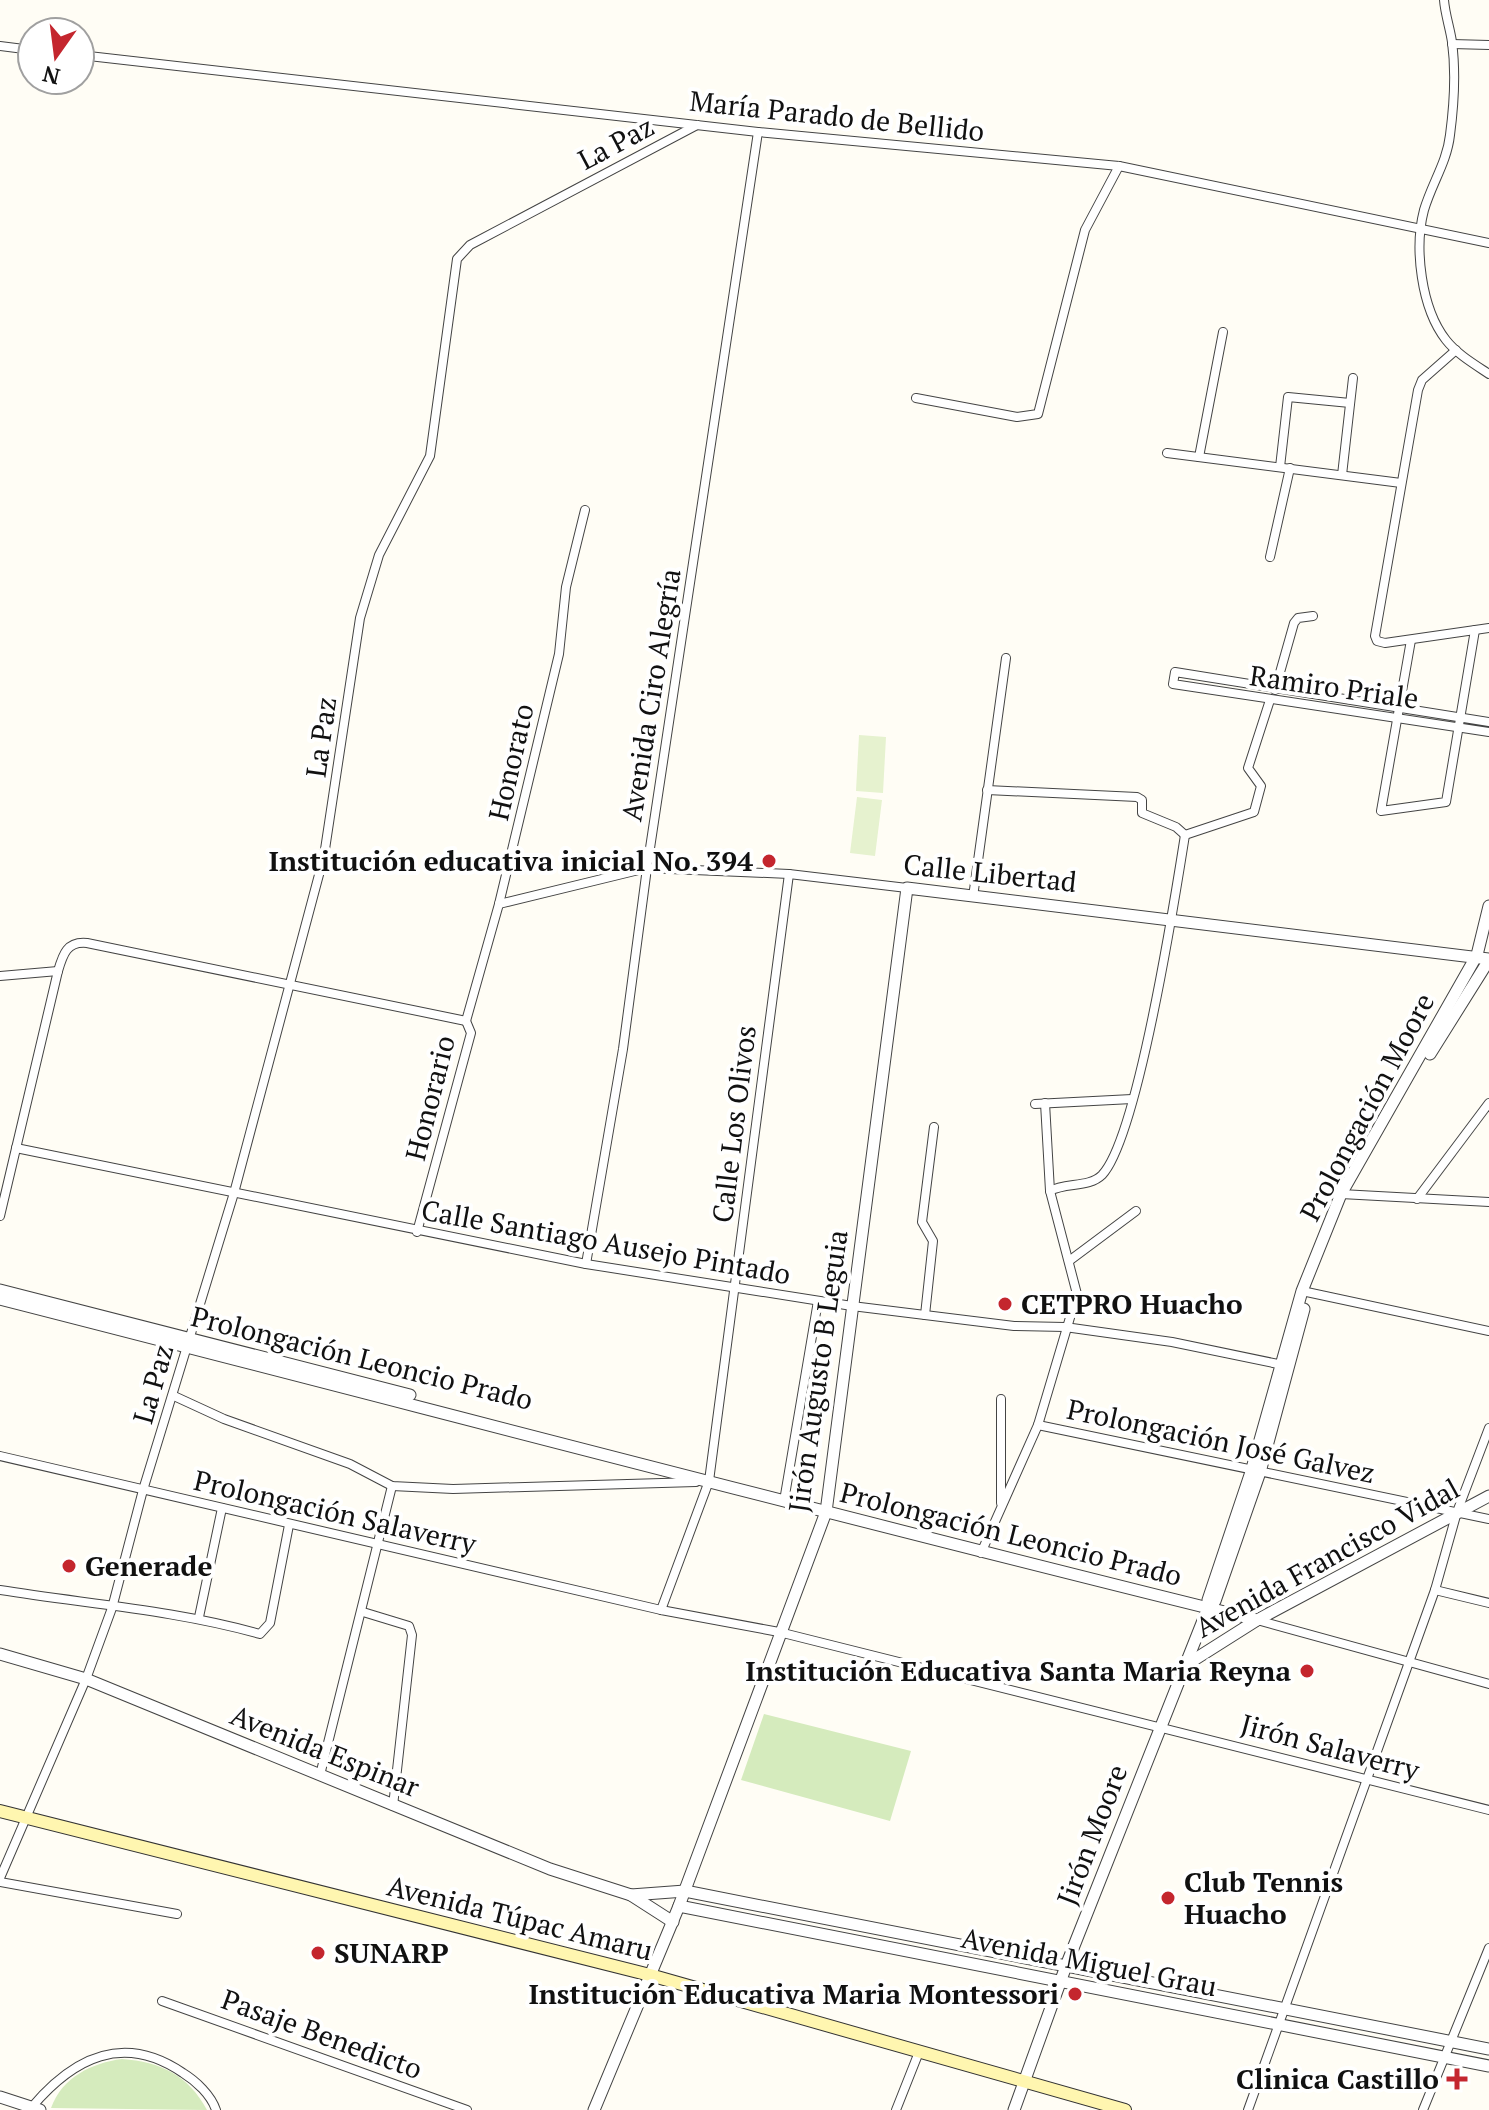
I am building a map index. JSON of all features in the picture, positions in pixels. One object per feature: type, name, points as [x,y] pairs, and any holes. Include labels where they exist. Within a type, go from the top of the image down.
[{"type":"main road","name":"Avenida Túpac Amaru","points":[[0,1811],[650,1975],[1125,2110]]},
{"type":"street","points":[[1444,0],[1452,44],[1454,105],[1443,168],[1425,206],[1420,229],[1429,308],[1436,324],[1456,350],[1489,374]]},
{"type":"street","points":[[1452,44],[1489,45]]},
{"type":"street","name":"María Parado de Bellido","points":[[96,57],[758,132],[1119,166],[1489,243]]},
{"type":"street","name":"La Paz","points":[[0,1880],[86,1679],[112,1608],[143,1490],[234,1193],[324,856],[360,618],[379,555],[430,456],[457,259],[470,245],[697,125]]},
{"type":"street","name":"Avenida Ciro Alegría","points":[[586,1264],[623,1049],[647,868],[758,132]]},
{"type":"street","points":[[916,398],[1017,417],[1038,414],[1085,230],[1119,166]]},
{"type":"street","points":[[1199,457],[1223,332]]},
{"type":"street","points":[[1456,350],[1422,380],[1418,390],[1375,636],[1377,641],[1385,643],[1489,628]]},
{"type":"street","points":[[1342,475],[1353,378]]},
{"type":"street","points":[[1270,557],[1285,468],[1288,397],[1350,403]]},
{"type":"street","points":[[1167,453],[1401,483]]},
{"type":"street","name":"Honorato","points":[[466,1021],[499,904],[559,654],[566,587],[585,510]]},
{"type":"street","points":[[1275,690],[1294,623],[1298,618],[1313,616]]},
{"type":"street","points":[[1411,640],[1381,811],[1446,802],[1463,717],[1475,630]]},
{"type":"street","points":[[973,897],[1006,658]]},
{"type":"street","name":"Ramiro Priale","points":[[1489,722],[1175,672],[1173,684],[1489,732]]},
{"type":"street","points":[[1185,835],[1254,812],[1261,786],[1248,768],[1270,700]]},
{"type":"street","points":[[987,790],[1137,797],[1142,800],[1142,813],[1176,827],[1185,835]]},
{"type":"street","points":[[1050,1191],[1093,1181],[1102,1175],[1116,1151],[1132,1099],[1171,918],[1185,835]]},
{"type":"street","name":"Calle Libertad","points":[[499,904],[647,868],[789,874],[1485,958]]},
{"type":"street","name":"Calle Los Olivos","points":[[661,1610],[709,1481],[789,874]]},
{"type":"street","name":"Jirón Augusto B Leguia","points":[[594,2110],[673,1922],[826,1512],[907,888]]},
{"type":"street","name":"Prolongación Moore","points":[[1255,1472],[1305,1292],[1346,1194],[1485,958],[1489,906]]},
{"type":"street","points":[[0,1216],[58,971],[66,950],[83,943],[466,1021]]},
{"type":"street","points":[[0,976],[58,971]]},
{"type":"street","name":"Honorario","points":[[417,1232],[471,1033],[466,1021]]},
{"type":"street","points":[[1035,1104],[1132,1099]]},
{"type":"street","points":[[981,1553],[1038,1425],[1077,1294],[1050,1191],[1045,1103]]},
{"type":"street","points":[[1417,1199],[1489,1103]]},
{"type":"street","points":[[925,1315],[933,1241],[922,1222],[934,1127]]},
{"type":"street","name":"Calle Santiago Ausejo Pintado","points":[[16,1148],[586,1264],[852,1306],[1014,1326],[1065,1327],[1172,1342],[1283,1365]]},
{"type":"street","points":[[1346,1194],[1489,1202]]},
{"type":"street","points":[[1069,1261],[1136,1211]]},
{"type":"street","name":"Prolongación Leoncio Prado","points":[[0,1290],[188,1343],[981,1553],[1257,1620]]},
{"type":"street","points":[[1305,1292],[1489,1331]]},
{"type":"street","name":"Prolongación Leoncio Prado","points":[[0,1299],[188,1343]]},
{"type":"street","points":[[784,1501],[818,1301]]},
{"type":"street","name":"Prolongación Leoncio Prado","points":[[174,1396],[224,1419],[350,1464],[392,1486],[453,1489],[709,1481]]},
{"type":"street","points":[[1000,1508],[1001,1399]]},
{"type":"street","name":"Prolongación José Galvez","points":[[1038,1425],[1489,1519]]},
{"type":"street","points":[[1248,2110],[1435,1590],[1457,1512],[1489,1428]]},
{"type":"street","name":"Prolongación Salaverry","points":[[0,1456],[661,1610],[779,1632]]},
{"type":"street","name":"Jirón Moore","points":[[1014,2110],[1066,1966],[1188,1663],[1255,1472]]},
{"type":"street","points":[[320,1775],[392,1486]]},
{"type":"street","name":"Avenida Francisco Vidal","points":[[1188,1663],[1257,1620],[1489,1496]]},
{"type":"street","points":[[199,1617],[222,1508]]},
{"type":"street","points":[[0,1590],[112,1608],[199,1617],[260,1634],[270,1623],[289,1525]]},
{"type":"street","points":[[1435,1590],[1489,1603]]},
{"type":"street","points":[[363,1612],[399,1621],[409,1626],[412,1635],[393,1806]]},
{"type":"street","points":[[1257,1620],[1489,1684]]},
{"type":"street","name":"Jirón Salaverry","points":[[779,1632],[1161,1725],[1366,1781],[1489,1810]]},
{"type":"street","name":"Avenida Espinar","points":[[0,1654],[86,1679],[550,1869],[631,1895],[673,1922]]},
{"type":"street","points":[[0,1880],[177,1914]]},
{"type":"street","name":"Avenida Espinar","points":[[631,1895],[685,1891]]},
{"type":"street","name":"Avenida Miguel Grau","points":[[685,1891],[1489,2049]]},
{"type":"street","name":"Avenida Miguel Grau","points":[[679,1906],[1489,2066]]},
{"type":"street","points":[[1423,2110],[1489,1948]]},
{"type":"street","name":"Pasaje Benedicto","points":[[162,2001],[467,2110]]},
{"type":"street","points":[[0,2097],[34,2109],[70,2070],[91,2057],[119,2052],[148,2055],[173,2066],[195,2081],[216,2110]]},
{"type":"street","points":[[896,2110],[919,2052]]},
{"type":"green space","points":[[859,735],[886,737],[883,793],[856,791]]},
{"type":"green space","points":[[857,797],[882,800],[875,856],[850,853]]},
{"type":"green space","points":[[764,1714],[911,1751],[890,1821],[741,1780]]},
{"type":"green space","points":[[122,2059],[149,2063],[172,2072],[191,2088],[207,2110],[51,2108],[63,2088],[79,2073]]},
{"type":"place","name":"Institución educativa inicial No. 394","points":[[769,861]]},
{"type":"place","name":"CETPRO Huacho","points":[[1005,1304]]},
{"type":"place","name":"Generade","points":[[69,1566]]},
{"type":"place","name":"Institución Educativa Santa Maria Reyna","points":[[1307,1671]]},
{"type":"place","name":"Club Tennis Huacho","points":[[1168,1898]]},
{"type":"place","name":"SUNARP","points":[[318,1953]]},
{"type":"place","name":"Institución Educativa Maria Montessori","points":[[1075,1994]]},
{"type":"place","name":"Clinica Castillo","points":[[1457,2079]]}]
